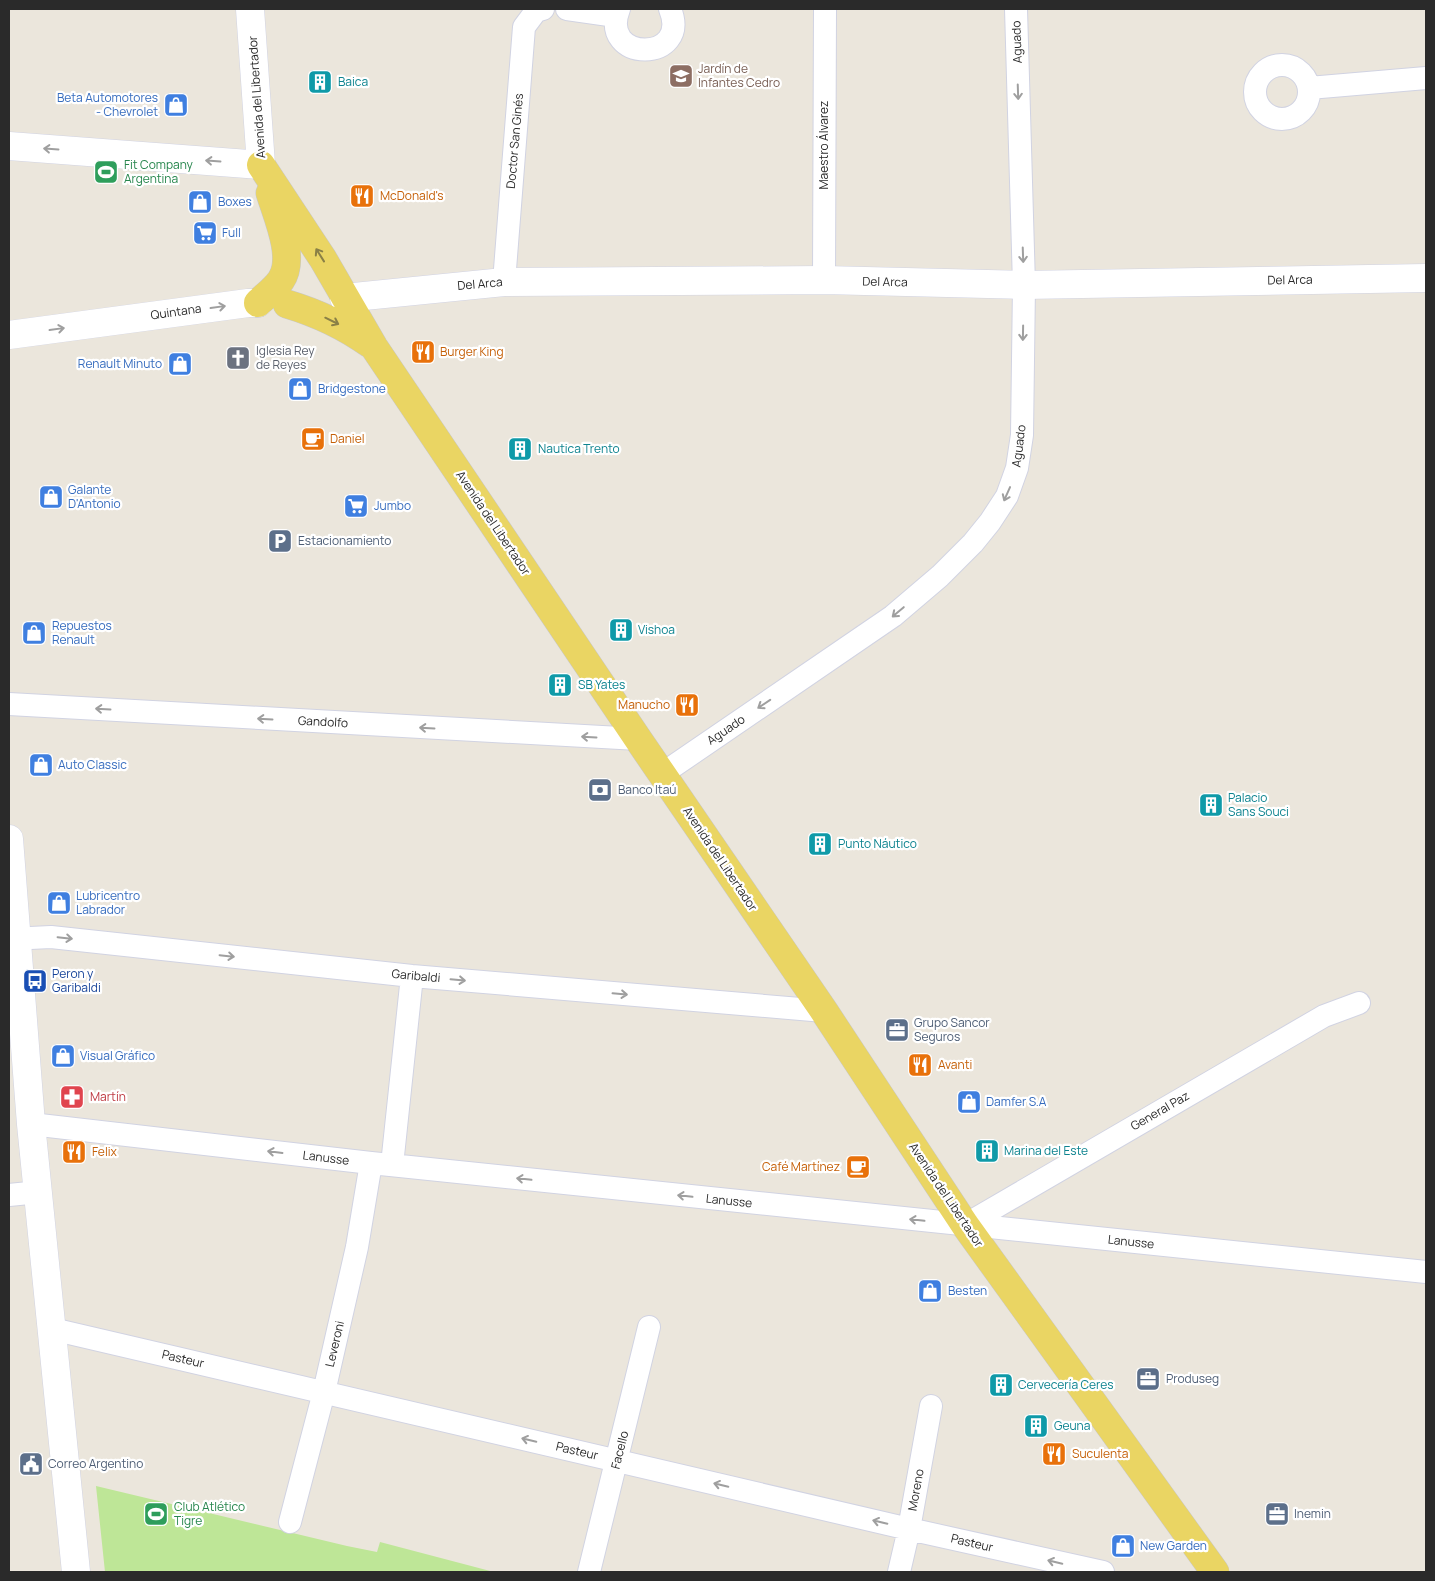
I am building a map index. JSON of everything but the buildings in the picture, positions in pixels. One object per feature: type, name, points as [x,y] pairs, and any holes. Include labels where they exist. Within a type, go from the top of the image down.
[{"type":"main road","name":"Avenida del Libertador","points":[[262,165],[323,259],[374,348],[824,1011],[965,1225],[1215,1572]]},
{"type":"main road","points":[[258,303],[281,280],[286,267],[286,250],[262,165]]},
{"type":"main road","name":"Quintana","points":[[258,303],[287,304],[344,298]]},
{"type":"main road","points":[[287,304],[344,327],[374,348]]},
{"type":"street","name":"Avenida del Libertador","points":[[250,9],[262,165]]},
{"type":"street","name":"Doctor San Ginés","points":[[504,282],[524,26],[536,10],[543,9]]},
{"type":"street","points":[[567,9],[618,12],[616,26],[619,34],[624,42],[641,50],[650,50],[666,42],[674,25],[670,9]]},
{"type":"street","name":"Maestro Álvarez","points":[[824,280],[825,9]]},
{"type":"street","name":"Aguado","points":[[662,774],[893,616],[940,576],[973,543],[1007,496],[1017,468],[1022,435],[1024,285],[1016,9]]},
{"type":"street","points":[[1309,88],[1426,78]]},
{"type":"street","points":[[9,146],[262,165]]},
{"type":"street","name":"Del Arca","points":[[344,298],[504,282],[824,280],[1024,285],[1426,278]]},
{"type":"street","name":"Quintana","points":[[9,335],[258,303]]},
{"type":"street","name":"Gandolfo","points":[[9,704],[638,739]]},
{"type":"street","points":[[9,839],[13,939],[76,1572]]},
{"type":"street","name":"Garibaldi","points":[[13,939],[51,936],[412,976],[824,1011]]},
{"type":"street","name":"Leveroni","points":[[290,1522],[324,1392],[357,1248],[382,1164],[412,976]]},
{"type":"street","name":"General Paz","points":[[965,1225],[1324,1016],[1359,1003]]},
{"type":"street","name":"Lanusse","points":[[32,1124],[382,1164],[1426,1272]]},
{"type":"street","points":[[9,1195],[39,1192]]},
{"type":"street","name":"Facello","points":[[589,1572],[650,1327]]},
{"type":"street","name":"Pasteur","points":[[52,1329],[909,1529],[1103,1572]]},
{"type":"street","name":"Moreno","points":[[899,1572],[909,1529],[931,1406]]},
{"type":"green space","name":"Club Atlético Tigre","points":[[96,1486],[347,1546],[377,1552],[380,1542],[494,1572],[105,1572]]},
{"type":"place","name":"Jardín de Infantes Cedro","points":[[681,76]]},
{"type":"place","name":"Baica","points":[[320,82]]},
{"type":"place","name":"Beta Automotores - Chevrolet","points":[[176,105]]},
{"type":"place","name":"Fit Company Argentina","points":[[106,172]]},
{"type":"place","name":"McDonald's","points":[[362,196]]},
{"type":"place","name":"Boxes","points":[[200,202]]},
{"type":"place","name":"Full","points":[[205,233]]},
{"type":"place","name":"Burger King","points":[[423,352]]},
{"type":"place","name":"Iglesia Rey de Reyes","points":[[238,358]]},
{"type":"place","name":"Renault Minuto","points":[[180,364]]},
{"type":"place","name":"Bridgestone","points":[[300,389]]},
{"type":"place","name":"Daniel","points":[[313,439]]},
{"type":"place","name":"Nautica Trento","points":[[520,449]]},
{"type":"place","name":"Galante D'Antonio","points":[[51,497]]},
{"type":"place","name":"Jumbo","points":[[356,506]]},
{"type":"place","name":"Estacionamiento","points":[[280,541]]},
{"type":"place","name":"Vishoa","points":[[621,630]]},
{"type":"place","name":"Repuestos Renault","points":[[34,633]]},
{"type":"place","name":"SB Yates","points":[[560,685]]},
{"type":"place","name":"Manucho","points":[[687,705]]},
{"type":"place","name":"Auto Classic","points":[[41,765]]},
{"type":"place","name":"Banco Itaú","points":[[600,790]]},
{"type":"place","name":"Palacio Sans Souci","points":[[1211,805]]},
{"type":"place","name":"Punto Náutico","points":[[820,844]]},
{"type":"place","name":"Lubricentro Labrador","points":[[59,903]]},
{"type":"place","name":"Peron y Garibaldi","points":[[35,981]]},
{"type":"place","name":"Grupo Sancor Seguros","points":[[897,1030]]},
{"type":"place","name":"Visual Gráfico","points":[[63,1056]]},
{"type":"place","name":"Avanti","points":[[920,1065]]},
{"type":"place","name":"Martín","points":[[72,1097]]},
{"type":"place","name":"Damfer S.A","points":[[969,1102]]},
{"type":"place","name":"Marina del Este","points":[[987,1151]]},
{"type":"place","name":"Felix","points":[[74,1152]]},
{"type":"place","name":"Café Martínez","points":[[858,1167]]},
{"type":"place","name":"Besten","points":[[930,1291]]},
{"type":"place","name":"Produseg","points":[[1148,1379]]},
{"type":"place","name":"Cervecería Ceres","points":[[1001,1385]]},
{"type":"place","name":"Geuna","points":[[1036,1426]]},
{"type":"place","name":"Suculenta","points":[[1054,1454]]},
{"type":"place","name":"Correo Argentino","points":[[31,1464]]},
{"type":"place","name":"Club Atlético Tigre","points":[[156,1514]]},
{"type":"place","name":"Inemin","points":[[1277,1514]]},
{"type":"place","name":"New Garden","points":[[1123,1546]]}]
